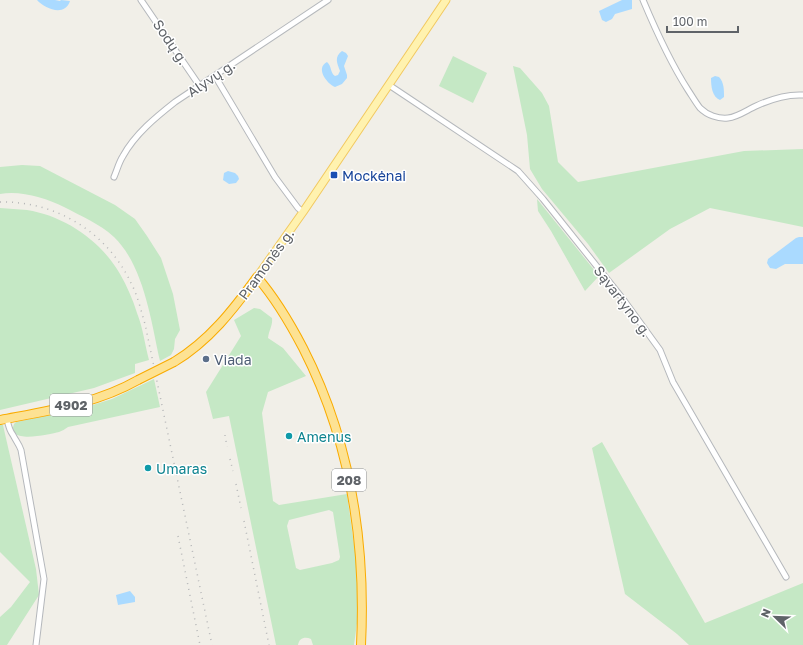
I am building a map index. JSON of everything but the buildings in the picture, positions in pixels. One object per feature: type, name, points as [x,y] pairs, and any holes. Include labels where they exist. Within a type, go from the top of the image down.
[{"type":"highway","name":"Pramonės g.","points":[[3,419],[86,402],[117,391],[174,362],[211,334],[234,308],[257,278]]},
{"type":"highway","name":"208","points":[[257,278],[278,304],[310,362],[325,398],[342,450],[354,508],[361,561],[361,645]]},
{"type":"main road","name":"Pramonės g.","points":[[257,278],[446,0]]},
{"type":"street","name":"Sodų g.","points":[[142,0],[200,85]]},
{"type":"street","name":"Alyvų g.","points":[[114,176],[125,152],[142,131],[157,116],[200,85],[328,0]]},
{"type":"street","points":[[643,0],[677,73],[700,108],[708,114],[716,117],[728,118],[739,115],[772,99],[803,94]]},
{"type":"street","points":[[215,76],[275,177],[298,208],[303,212]]},
{"type":"street","name":"Sąvartyno g.","points":[[389,85],[518,171],[544,199],[623,299],[660,350],[673,382],[786,577]]},
{"type":"street","points":[[3,419],[18,442],[44,579],[36,645]]},
{"type":"green space","points":[[453,56],[487,73],[473,103],[439,86]]},
{"type":"green space","points":[[513,66],[520,68],[542,93],[549,106],[558,162],[578,182],[744,151],[803,149],[803,227],[710,208],[670,229],[609,273],[588,244],[542,189],[530,169],[527,135]]},
{"type":"green space","points":[[22,165],[40,166],[115,205],[135,219],[161,258],[173,294],[180,330],[175,339],[174,349],[171,355],[160,361],[145,295],[139,278],[133,263],[114,237],[90,220],[49,201],[24,194],[0,194],[0,167]]},
{"type":"green space","points":[[537,199],[599,276],[585,291],[538,211]]},
{"type":"green space","points":[[0,208],[27,210],[41,213],[68,224],[92,241],[112,262],[123,279],[134,303],[149,360],[135,364],[135,373],[94,388],[0,410]]},
{"type":"green space","points":[[254,308],[260,309],[272,318],[268,338],[283,348],[306,376],[268,392],[262,413],[273,501],[279,505],[347,494],[358,573],[358,616],[354,645],[313,645],[311,639],[303,638],[298,645],[276,645],[229,416],[213,419],[206,392],[241,336],[234,320]],"holes":[[[329,510],[333,512],[340,557],[339,560],[300,570],[296,568],[287,526],[289,520]]]},
{"type":"green space","points":[[154,379],[160,407],[68,427],[59,432],[39,436],[22,436],[16,434],[13,430],[16,422],[83,408],[112,399]]},
{"type":"green space","points":[[0,424],[3,425],[36,569],[39,595],[7,645],[0,645],[0,617],[11,607],[30,582],[0,552]]},
{"type":"green space","points":[[602,442],[705,623],[803,583],[803,645],[689,645],[625,594],[592,448]]},
{"type":"water","points":[[37,0],[70,1],[64,9],[55,10],[45,6]]},
{"type":"water","points":[[622,0],[632,0],[632,9],[615,14],[612,19],[606,22],[602,20],[599,11]]},
{"type":"water","points":[[342,51],[348,56],[344,66],[347,78],[342,84],[335,87],[326,79],[322,72],[322,68],[327,62],[330,65],[333,75],[338,75],[340,71],[337,58],[339,53]]},
{"type":"water","points":[[715,76],[719,77],[722,81],[724,97],[720,100],[715,96],[712,88],[711,78]]},
{"type":"water","points":[[228,171],[235,173],[238,176],[239,179],[236,183],[229,184],[223,180],[224,173]]},
{"type":"water","points":[[799,237],[803,237],[803,264],[785,264],[776,269],[770,268],[767,263],[768,259]]},
{"type":"water","points":[[130,591],[135,597],[135,602],[118,605],[116,595]]},
{"type":"railway","points":[[0,202],[21,203],[41,207],[78,223],[94,235],[108,249],[121,265],[133,288],[145,324],[212,645]]},
{"type":"railway","points":[[225,435],[227,447]]},
{"type":"railway","points":[[230,459],[233,471]]},
{"type":"railway","points":[[236,484],[241,508]]},
{"type":"railway","points":[[244,521],[269,645]]},
{"type":"railway","points":[[178,536],[200,645]]},
{"type":"place","name":"Mockėnai","points":[[334,175]]},
{"type":"place","name":"Viada","points":[[206,359]]},
{"type":"place","name":"Amenus","points":[[289,436]]},
{"type":"place","name":"Umaras","points":[[148,468]]}]
